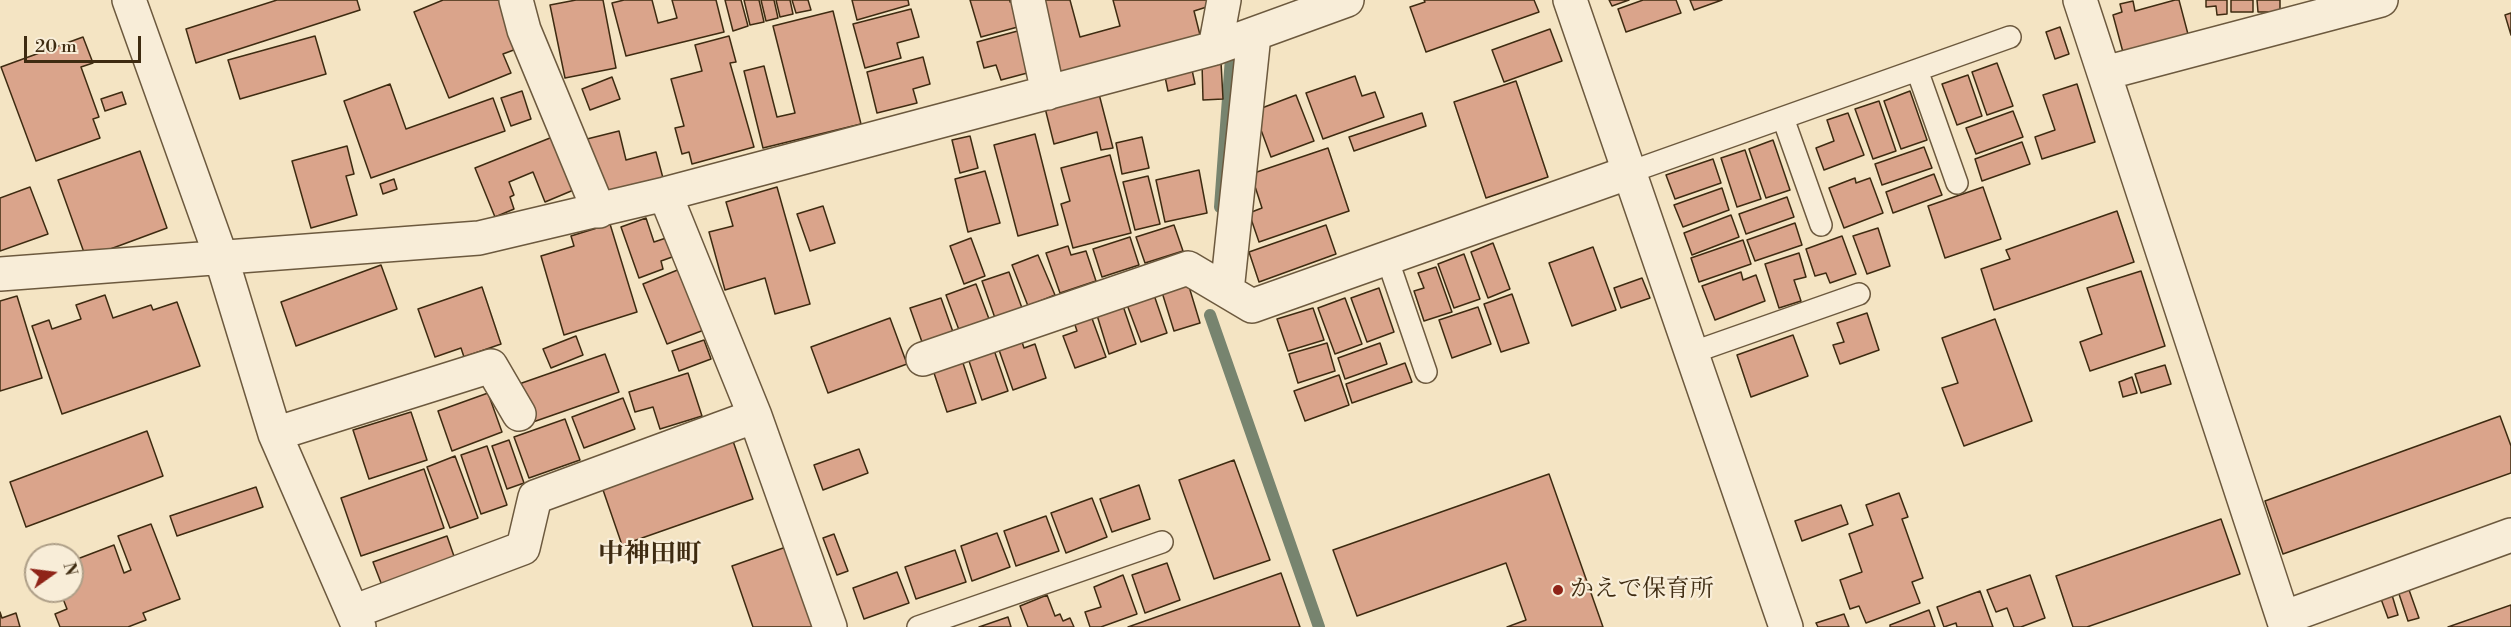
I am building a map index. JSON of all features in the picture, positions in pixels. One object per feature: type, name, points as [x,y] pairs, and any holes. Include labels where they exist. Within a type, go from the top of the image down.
[{"type":"street","points":[[129,0],[221,257],[275,434],[356,620],[523,548],[535,497],[755,416]]},
{"type":"street","points":[[516,0],[524,30],[599,210]]},
{"type":"street","points":[[1028,0],[1048,93]]},
{"type":"street","points":[[1224,0],[1236,41],[1227,291]]},
{"type":"street","points":[[0,274],[480,238],[665,194],[1048,93],[1236,41],[1347,0]]},
{"type":"street","points":[[1570,0],[1786,627]]},
{"type":"street","points":[[2080,0],[2284,622],[2511,535]]},
{"type":"street","points":[[2105,72],[2381,0]]},
{"type":"street","points":[[922,359],[1188,268],[1252,306],[1630,172]]},
{"type":"street","points":[[665,194],[755,416],[830,627]]},
{"type":"street","points":[[275,434],[491,366],[519,414]]},
{"type":"lane","points":[[1630,172],[2010,37]]},
{"type":"lane","points":[[1917,70],[1957,183]]},
{"type":"lane","points":[[1783,118],[1821,225]]},
{"type":"lane","points":[[1387,258],[1426,372]]},
{"type":"lane","points":[[1691,353],[1859,294]]},
{"type":"lane","points":[[918,627],[1162,542]]},
{"type":"building","points":[[277,0],[357,0],[360,10],[196,63],[186,29]]},
{"type":"building","points":[[443,0],[509,0],[519,48],[503,54],[511,73],[449,98],[414,12]]},
{"type":"building","points":[[576,0],[603,0],[616,68],[565,78],[550,5]]},
{"type":"building","points":[[624,0],[652,0],[658,23],[677,18],[672,0],[716,0],[724,32],[626,56],[612,3]]},
{"type":"building","points":[[725,0],[741,0],[748,26],[733,31]]},
{"type":"building","points":[[744,0],[759,0],[764,22],[750,25]]},
{"type":"building","points":[[761,0],[774,0],[778,18],[766,21]]},
{"type":"building","points":[[776,0],[790,0],[793,14],[780,17]]},
{"type":"building","points":[[792,0],[808,0],[811,10],[796,13]]},
{"type":"building","points":[[852,0],[908,0],[909,5],[857,20]]},
{"type":"building","points":[[970,0],[1010,0],[1010,2],[1019,0],[1025,25],[981,37]]},
{"type":"building","points":[[1037,0],[1070,0],[1080,37],[1120,26],[1113,0],[1214,0],[1213,5],[1194,11],[1200,35],[1056,73]]},
{"type":"building","points":[[1424,0],[1534,0],[1539,12],[1426,52],[1410,7],[1425,2]]},
{"type":"building","points":[[1609,0],[1629,0],[1612,6]]},
{"type":"building","points":[[1643,0],[1676,0],[1681,13],[1626,32],[1618,9]]},
{"type":"building","points":[[1690,0],[1722,0],[1694,10]]},
{"type":"building","points":[[2179,0],[2189,38],[2124,56],[2113,15],[2122,12],[2120,4],[2133,1],[2135,11]]},
{"type":"building","points":[[2206,0],[2227,0],[2227,14],[2217,15],[2216,6],[2206,7]]},
{"type":"building","points":[[2231,0],[2253,0],[2253,12],[2231,12]]},
{"type":"building","points":[[2257,0],[2280,0],[2280,12],[2258,12]]},
{"type":"building","points":[[911,9],[919,37],[897,43],[901,58],[865,68],[853,24]]},
{"type":"building","points":[[833,11],[861,124],[763,148],[744,71],[764,66],[777,117],[795,113],[773,26]]},
{"type":"building","points":[[2511,13],[2511,35],[2505,15]]},
{"type":"building","points":[[2060,27],[2069,54],[2055,59],[2046,32]]},
{"type":"building","points":[[1025,29],[1031,72],[1001,80],[996,65],[984,68],[977,42]]},
{"type":"building","points":[[1550,29],[1562,61],[1504,82],[1492,50]]},
{"type":"building","points":[[315,36],[326,74],[240,99],[228,60]]},
{"type":"building","points":[[729,36],[736,62],[730,63],[754,147],[692,164],[689,152],[682,154],[675,128],[684,126],[671,79],[702,71],[695,45]]},
{"type":"building","points":[[83,37],[93,63],[81,67],[99,117],[93,119],[100,138],[36,161],[1,67]]},
{"type":"building","points":[[923,57],[930,84],[913,89],[917,103],[877,113],[867,72]]},
{"type":"building","points":[[1221,62],[1223,99],[1203,100],[1202,63]]},
{"type":"building","points":[[1997,63],[2013,106],[1987,115],[1972,72]]},
{"type":"building","points":[[1191,65],[1195,84],[1168,91],[1164,72]]},
{"type":"building","points":[[1968,75],[1982,116],[1957,125],[1942,84]]},
{"type":"building","points":[[1355,76],[1362,96],[1375,92],[1384,117],[1323,139],[1306,93]]},
{"type":"building","points":[[612,77],[620,99],[590,110],[582,89]]},
{"type":"building","points":[[1516,81],[1548,177],[1486,198],[1454,102]]},
{"type":"building","points":[[390,84],[406,129],[493,98],[505,131],[371,178],[344,101]]},
{"type":"building","points":[[2077,84],[2095,142],[2042,159],[2035,137],[2055,130],[2043,95]]},
{"type":"building","points":[[522,91],[531,119],[511,126],[501,98]]},
{"type":"building","points":[[1910,91],[1927,140],[1901,149],[1884,101]]},
{"type":"building","points":[[122,92],[126,104],[105,111],[101,99]]},
{"type":"building","points":[[1099,94],[1113,148],[1101,150],[1097,132],[1054,144],[1045,108]]},
{"type":"building","points":[[1296,95],[1314,141],[1271,157],[1254,111]]},
{"type":"building","points":[[1879,101],[1896,151],[1873,159],[1855,109]]},
{"type":"building","points":[[2013,111],[2023,137],[1976,154],[1966,128]]},
{"type":"building","points":[[1422,113],[1426,126],[1354,151],[1349,137]]},
{"type":"building","points":[[1848,113],[1864,155],[1824,170],[1816,148],[1834,141],[1827,120]]},
{"type":"building","points":[[619,131],[626,160],[656,152],[663,178],[600,194],[587,139]]},
{"type":"building","points":[[1035,134],[1058,225],[1018,236],[994,145]]},
{"type":"building","points":[[555,136],[576,189],[545,202],[533,172],[509,182],[514,195],[510,197],[514,209],[495,217],[475,168]]},
{"type":"building","points":[[970,136],[978,168],[960,173],[952,140]]},
{"type":"building","points":[[1142,137],[1149,168],[1122,174],[1116,143]]},
{"type":"building","points":[[1773,140],[1790,190],[1766,198],[1749,149]]},
{"type":"building","points":[[2022,142],[2030,164],[1982,181],[1975,159]]},
{"type":"building","points":[[347,146],[354,174],[346,176],[357,215],[311,228],[292,161]]},
{"type":"building","points":[[1924,147],[1932,168],[1882,185],[1875,164]]},
{"type":"building","points":[[1328,148],[1349,211],[1259,242],[1249,213],[1262,208],[1251,174]]},
{"type":"building","points":[[1745,150],[1761,199],[1737,207],[1721,158]]},
{"type":"building","points":[[140,151],[167,228],[86,258],[58,180]]},
{"type":"building","points":[[1110,155],[1131,233],[1073,248],[1061,204],[1070,201],[1061,168]]},
{"type":"building","points":[[1713,159],[1721,183],[1675,199],[1666,175]]},
{"type":"building","points":[[1199,170],[1207,213],[1165,222],[1156,180]]},
{"type":"building","points":[[985,171],[1000,223],[968,232],[955,179]]},
{"type":"building","points":[[1934,174],[1942,195],[1893,213],[1886,192]]},
{"type":"building","points":[[1148,176],[1160,224],[1135,230],[1123,182]]},
{"type":"building","points":[[1855,178],[1856,183],[1870,178],[1883,213],[1844,228],[1829,188]]},
{"type":"building","points":[[394,179],[397,189],[383,194],[380,184]]},
{"type":"building","points":[[30,187],[48,234],[0,251],[0,198]]},
{"type":"building","points":[[777,187],[810,304],[775,314],[765,278],[725,290],[709,232],[733,226],[726,202]]},
{"type":"building","points":[[1983,187],[2001,239],[1945,258],[1928,206]]},
{"type":"building","points":[[1722,188],[1729,210],[1683,227],[1674,205]]},
{"type":"building","points":[[1787,197],[1794,217],[1746,234],[1739,214]]},
{"type":"building","points":[[823,206],[835,243],[810,251],[797,214]]},
{"type":"building","points":[[2117,211],[2134,262],[1994,310],[1981,269],[2010,259],[2006,250]]},
{"type":"building","points":[[1731,215],[1739,237],[1692,255],[1684,233]]},
{"type":"building","points":[[646,218],[654,242],[669,237],[675,256],[661,261],[663,269],[639,278],[621,227]]},
{"type":"building","points":[[1795,223],[1802,245],[1755,261],[1747,240]]},
{"type":"building","points":[[610,224],[637,312],[564,335],[541,256],[574,246],[571,236]]},
{"type":"building","points":[[1174,225],[1183,251],[1145,263],[1136,237]]},
{"type":"building","points":[[1326,225],[1336,254],[1259,282],[1249,252]]},
{"type":"building","points":[[1878,228],[1890,266],[1867,274],[1853,236]]},
{"type":"building","points":[[1842,236],[1856,274],[1830,283],[1826,273],[1815,276],[1806,249]]},
{"type":"building","points":[[1130,237],[1139,265],[1102,277],[1093,249]]},
{"type":"building","points":[[971,238],[985,276],[964,284],[950,246]]},
{"type":"building","points":[[1743,240],[1751,264],[1699,282],[1691,258]]},
{"type":"building","points":[[1493,243],[1510,289],[1488,298],[1471,252]]},
{"type":"building","points":[[1068,246],[1071,255],[1086,251],[1096,281],[1060,293],[1046,253]]},
{"type":"building","points":[[1593,247],[1616,310],[1572,326],[1549,263]]},
{"type":"building","points":[[1799,253],[1806,277],[1794,280],[1801,301],[1779,308],[1765,264]]},
{"type":"building","points":[[1464,254],[1480,299],[1454,308],[1438,264]]},
{"type":"building","points":[[1038,255],[1055,295],[1028,306],[1012,265]]},
{"type":"building","points":[[381,265],[397,309],[296,346],[281,302]]},
{"type":"building","points":[[1436,267],[1452,312],[1424,321],[1414,291],[1424,288],[1418,273]]},
{"type":"building","points":[[680,269],[704,330],[667,344],[643,284]]},
{"type":"building","points":[[2141,271],[2165,346],[2090,371],[2080,342],[2102,334],[2087,288]]},
{"type":"building","points":[[1009,272],[1022,308],[995,318],[982,281]]},
{"type":"building","points":[[1741,272],[1743,280],[1756,275],[1765,301],[1715,320],[1702,286]]},
{"type":"building","points":[[1642,278],[1650,298],[1621,308],[1614,288]]},
{"type":"building","points":[[1187,280],[1200,323],[1174,331],[1161,289]]},
{"type":"building","points":[[976,284],[989,319],[959,330],[946,295]]},
{"type":"building","points":[[482,287],[501,344],[464,357],[461,348],[435,357],[418,309]]},
{"type":"building","points":[[1379,288],[1394,332],[1367,342],[1351,298]]},
{"type":"building","points":[[1153,292],[1167,333],[1141,342],[1126,302]]},
{"type":"building","points":[[1512,294],[1529,343],[1501,352],[1484,304]]},
{"type":"building","points":[[105,295],[113,318],[151,305],[153,310],[177,302],[200,366],[62,414],[32,326],[49,320],[52,329],[81,319],[76,305]]},
{"type":"building","points":[[17,296],[42,378],[0,391],[0,301]]},
{"type":"building","points":[[941,298],[953,332],[922,342],[910,308]]},
{"type":"building","points":[[1345,298],[1362,344],[1335,354],[1318,308]]},
{"type":"building","points":[[1122,303],[1136,344],[1109,354],[1096,312]]},
{"type":"building","points":[[1478,307],[1491,344],[1452,358],[1439,320]]},
{"type":"building","points":[[1313,308],[1324,340],[1288,351],[1277,319]]},
{"type":"building","points":[[1090,313],[1106,357],[1075,368],[1063,336],[1077,331],[1073,319]]},
{"type":"building","points":[[1867,313],[1879,350],[1840,364],[1833,345],[1844,342],[1837,323]]},
{"type":"building","points":[[890,318],[907,364],[828,393],[811,347]]},
{"type":"building","points":[[1995,319],[2032,421],[1964,446],[1942,388],[1958,383],[1942,338]]},
{"type":"building","points":[[1793,335],[1808,376],[1751,397],[1737,355]]},
{"type":"building","points":[[576,336],[583,355],[551,368],[543,349]]},
{"type":"building","points":[[1021,339],[1024,348],[1035,344],[1046,378],[1013,390],[998,347]]},
{"type":"building","points":[[704,340],[711,359],[679,371],[672,351]]},
{"type":"building","points":[[1327,343],[1335,371],[1298,383],[1289,354]]},
{"type":"building","points":[[1380,343],[1387,364],[1345,379],[1338,358]]},
{"type":"building","points":[[994,350],[1008,391],[982,400],[968,358]]},
{"type":"building","points":[[605,354],[619,392],[533,422],[519,384]]},
{"type":"building","points":[[962,360],[976,403],[947,412],[933,370]]},
{"type":"building","points":[[1405,363],[1412,382],[1352,403],[1346,384]]},
{"type":"building","points":[[2165,365],[2171,384],[2141,393],[2135,374]]},
{"type":"building","points":[[688,373],[702,416],[660,429],[653,407],[635,412],[629,392]]},
{"type":"building","points":[[1339,375],[1349,405],[1305,421],[1294,391]]},
{"type":"building","points":[[2132,377],[2137,393],[2123,397],[2119,382]]},
{"type":"building","points":[[488,393],[502,432],[452,451],[438,411]]},
{"type":"building","points":[[623,398],[635,429],[584,448],[572,417]]},
{"type":"building","points":[[411,412],[427,460],[369,479],[353,430]]},
{"type":"building","points":[[2500,416],[2511,446],[2511,473],[2283,554],[2265,501]]},
{"type":"building","points":[[565,419],[580,460],[529,478],[514,437]]},
{"type":"building","points":[[147,431],[163,476],[26,527],[10,482]]},
{"type":"building","points":[[509,440],[524,483],[507,489],[492,446]]},
{"type":"building","points":[[733,441],[753,499],[622,545],[602,487]]},
{"type":"building","points":[[487,446],[507,505],[481,514],[461,455]]},
{"type":"building","points":[[859,449],[868,473],[823,490],[814,465]]},
{"type":"building","points":[[455,456],[478,518],[450,528],[427,467]]},
{"type":"building","points":[[1234,460],[1270,560],[1214,579],[1179,480]]},
{"type":"building","points":[[424,469],[444,528],[361,556],[341,498]]},
{"type":"building","points":[[1549,474],[1603,627],[1507,627],[1526,620],[1506,563],[1357,616],[1333,550]]},
{"type":"building","points":[[1139,485],[1150,519],[1112,532],[1100,499]]},
{"type":"building","points":[[256,487],[263,507],[177,536],[170,516]]},
{"type":"building","points":[[1899,493],[1908,517],[1902,519],[1923,578],[1912,582],[1920,603],[1866,623],[1859,606],[1850,609],[1840,580],[1862,572],[1849,534],[1873,525],[1866,505]]},
{"type":"building","points":[[1092,498],[1107,537],[1066,553],[1051,513]]},
{"type":"building","points":[[1841,505],[1848,524],[1802,541],[1795,521]]},
{"type":"building","points":[[1046,516],[1059,551],[1016,566],[1004,531]]},
{"type":"building","points":[[2221,519],[2240,574],[2087,627],[2073,627],[2056,576]]},
{"type":"building","points":[[151,524],[180,599],[143,613],[146,620],[128,627],[60,627],[55,614],[67,609],[65,603],[84,603],[84,556],[114,545],[124,573],[131,570],[118,536]]},
{"type":"building","points":[[997,533],[1010,567],[972,581],[961,546]]},
{"type":"building","points":[[834,534],[848,571],[837,575],[823,538]]},
{"type":"building","points":[[447,536],[456,562],[383,588],[373,562]]},
{"type":"building","points":[[786,547],[814,627],[753,627],[732,566]]},
{"type":"building","points":[[955,550],[966,582],[916,599],[905,567]]},
{"type":"building","points":[[1167,563],[1180,600],[1145,613],[1132,575]]},
{"type":"building","points":[[897,572],[909,603],[864,619],[853,588]]},
{"type":"building","points":[[1281,573],[1300,627],[1128,627]]},
{"type":"building","points":[[1123,575],[1137,614],[1101,627],[1090,627],[1085,612],[1101,607],[1094,587]]},
{"type":"building","points":[[2030,575],[2045,618],[2021,627],[2014,627],[2007,608],[1996,612],[1987,590]]},
{"type":"building","points":[[2408,587],[2419,618],[2408,621],[2398,591]]},
{"type":"building","points":[[1980,591],[1993,627],[1957,627],[1956,623],[1944,627],[1937,607]]},
{"type":"building","points":[[1047,595],[1055,616],[1060,614],[1063,621],[1070,618],[1074,627],[1028,627],[1020,606]]},
{"type":"building","points":[[2392,595],[2398,615],[2388,618],[2381,599]]},
{"type":"building","points":[[2511,605],[2511,627],[2448,627]]},
{"type":"building","points":[[1929,610],[1935,627],[1890,627],[1890,625]]},
{"type":"building","points":[[0,612],[2,618],[16,613],[20,627],[0,627]]},
{"type":"building","points":[[1844,614],[1849,627],[1818,627],[1816,623]]},
{"type":"building","points":[[1008,617],[1011,627],[979,627]]},
{"type":"waterway","points":[[1220,207],[1232,44]]},
{"type":"waterway","points":[[1210,315],[1319,627]]},
{"type":"place","name":"かえで保育所","points":[[1558,590]]},
{"type":"district","name":"中神田町","points":[[650,556]]}]
